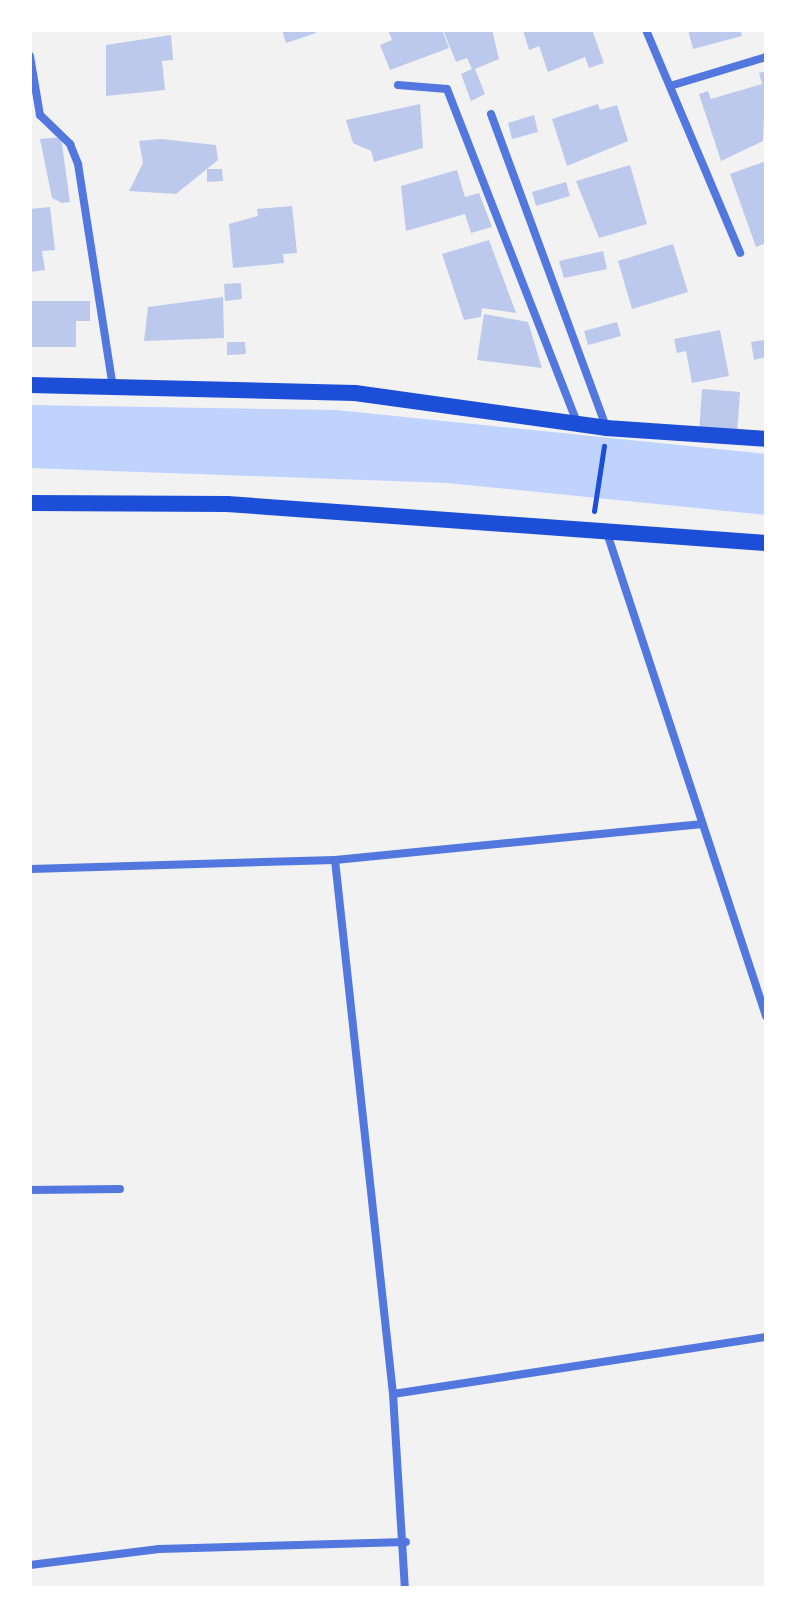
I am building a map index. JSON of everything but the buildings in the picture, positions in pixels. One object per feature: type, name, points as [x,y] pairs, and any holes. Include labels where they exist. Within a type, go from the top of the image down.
[{"type":"main road","points":[[30,385],[341,392],[576,420],[606,432],[766,439]]},
{"type":"main road","points":[[30,503],[227,504],[766,543]]},
{"type":"street","points":[[646,30],[740,253]]},
{"type":"street","points":[[30,56],[40,115],[70,144],[78,164],[113,388]]},
{"type":"street","points":[[670,86],[766,57]]},
{"type":"street","points":[[398,85],[447,89],[576,420]]},
{"type":"street","points":[[491,114],[606,432]]},
{"type":"street","points":[[605,529],[700,824],[761,987],[766,1016]]},
{"type":"street","points":[[30,869],[335,860],[700,824]]},
{"type":"street","points":[[335,860],[393,1394],[406,1542],[405,1588]]},
{"type":"street","points":[[30,1190],[120,1189]]},
{"type":"street","points":[[393,1394],[766,1337]]},
{"type":"street","points":[[30,1565],[159,1549],[406,1542]]},
{"type":"path","points":[[595,500],[606,432]]},
{"type":"water","points":[[30,405],[336,410],[766,454],[766,515],[447,483],[30,468]]}]
